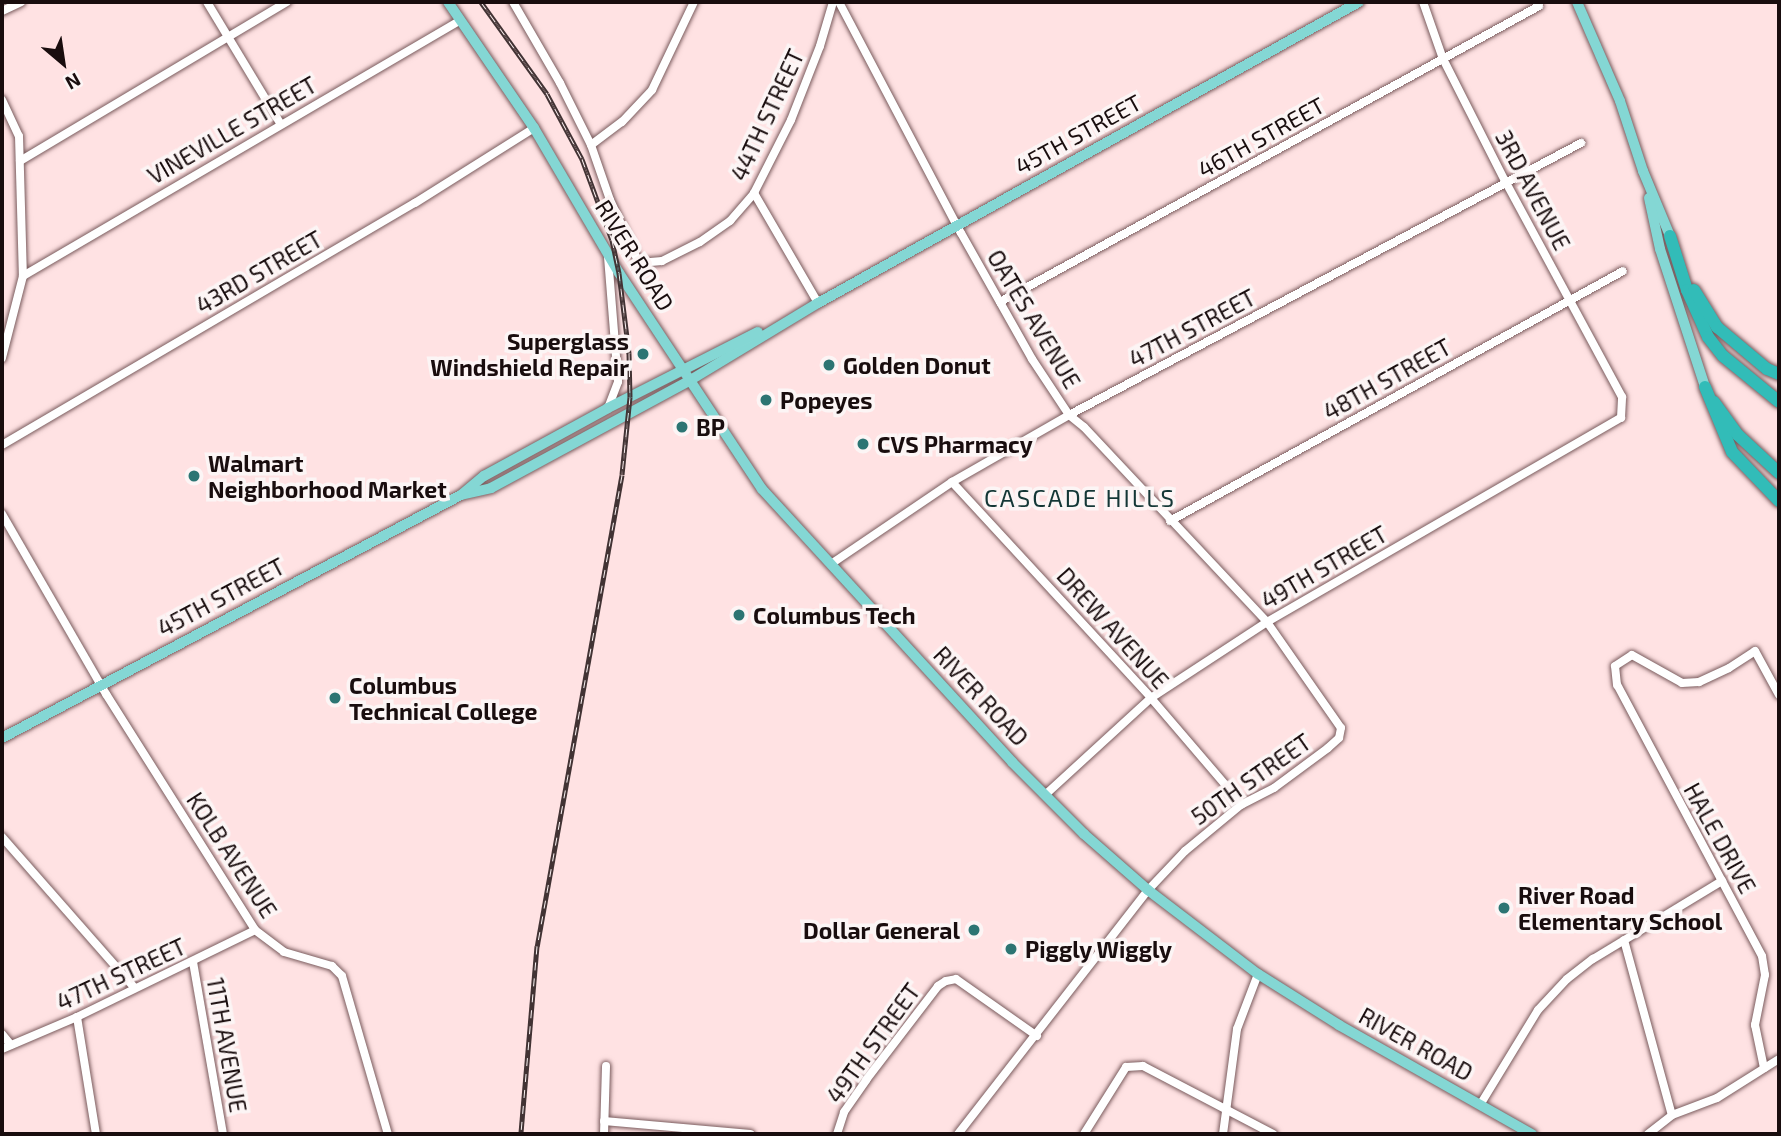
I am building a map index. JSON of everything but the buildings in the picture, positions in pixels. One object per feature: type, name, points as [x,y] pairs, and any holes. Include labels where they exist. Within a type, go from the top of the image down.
[{"type":"highway","points":[[1670,236],[1691,286],[1717,327],[1767,369],[1779,374]]},
{"type":"highway","points":[[1670,236],[1686,290],[1708,337],[1723,356],[1779,402]]},
{"type":"highway","points":[[1704,387],[1738,435],[1779,473]]},
{"type":"highway","points":[[1704,387],[1732,452],[1779,501]]},
{"type":"main road","name":"RIVER ROAD","points":[[448,2],[534,128],[689,381],[762,489],[1045,795],[1148,890],[1258,974],[1339,1025],[1532,1134]]},
{"type":"main road","name":"45TH STREET","points":[[461,495],[491,488],[689,381],[818,303],[1359,2]]},
{"type":"main road","points":[[1577,2],[1620,101],[1643,171],[1670,236]]},
{"type":"main road","points":[[1643,171],[1660,249],[1704,387]]},
{"type":"main road","name":"45TH STREET","points":[[2,738],[461,495],[484,476],[608,408],[818,303]]},
{"type":"street","points":[[2,11],[22,2]]},
{"type":"street","points":[[207,2],[280,123]]},
{"type":"street","points":[[20,161],[287,2]]},
{"type":"street","points":[[513,2],[561,83],[591,145],[622,122],[652,90],[694,2]]},
{"type":"street","name":"44TH STREET","points":[[591,145],[610,200],[639,263],[662,261],[700,242],[730,221],[754,193],[791,120],[820,46],[833,2]]},
{"type":"street","name":"OATES AVENUE","points":[[839,2],[957,225],[1032,359],[1069,415],[1084,427],[1267,622],[1332,714]]},
{"type":"street","name":"3RD AVENUE","points":[[1423,2],[1443,59],[1505,181],[1619,391]]},
{"type":"street","name":"46TH STREET","points":[[1000,302],[1539,6]]},
{"type":"street","name":"VINEVILLE STREET","points":[[23,276],[280,123],[461,20]]},
{"type":"street","points":[[2,100],[19,136],[23,276],[2,358]]},
{"type":"street","name":"43RD STREET","points":[[2,445],[415,203],[534,128]]},
{"type":"street","name":"47TH STREET","points":[[831,564],[952,482],[1069,415],[1581,143]]},
{"type":"street","points":[[754,193],[818,303]]},
{"type":"street","points":[[607,250],[618,382],[608,408]]},
{"type":"street","name":"48TH STREET","points":[[1170,521],[1623,271]]},
{"type":"street","name":"49TH STREET","points":[[1045,795],[1151,698],[1267,622],[1607,429],[1621,418],[1622,397],[1619,391]]},
{"type":"street","name":"DREW AVENUE","points":[[952,482],[1151,698],[1242,804]]},
{"type":"street","name":"KOLB AVENUE","points":[[2,513],[100,684],[255,930],[284,952],[332,966],[342,976],[388,1134]]},
{"type":"street","name":"HALE DRIVE","points":[[1764,1068],[1755,1025],[1765,975],[1762,956],[1617,685],[1615,666],[1632,655],[1682,683],[1699,682],[1729,668],[1755,651],[1779,695]]},
{"type":"street","name":"50TH STREET","points":[[958,1134],[1148,890],[1185,850],[1242,804],[1274,788],[1339,738],[1341,727],[1332,714]]},
{"type":"street","points":[[2,837],[134,987]]},
{"type":"street","points":[[1480,1105],[1538,1010],[1567,979],[1624,940],[1722,881]]},
{"type":"street","name":"47TH STREET","points":[[6,1047],[77,1017],[255,930]]},
{"type":"street","points":[[1624,940],[1672,1115]]},
{"type":"street","name":"11TH AVENUE","points":[[193,962],[223,1134]]},
{"type":"street","points":[[1223,1134],[1237,1029],[1258,974]]},
{"type":"street","name":"49TH STREET","points":[[837,1134],[844,1112],[938,986],[956,979],[1037,1035]]},
{"type":"street","points":[[77,1017],[96,1134]]},
{"type":"street","points":[[2,1034],[6,1047]]},
{"type":"street","points":[[1648,1134],[1672,1115],[1717,1098],[1779,1059]]},
{"type":"street","points":[[604,1134],[606,1066]]},
{"type":"street","points":[[1084,1134],[1126,1067],[1143,1066],[1273,1134]]},
{"type":"street","points":[[604,1121],[750,1134]]},
{"type":"railway","points":[[481,2],[547,94],[582,159],[612,240],[629,353],[630,397],[622,475],[537,946],[521,1134]]},
{"type":"place","name":"Superglass Windshield Repair","points":[[643,354]]},
{"type":"place","name":"Golden Donut","points":[[829,365]]},
{"type":"place","name":"Popeyes","points":[[766,400]]},
{"type":"place","name":"BP","points":[[682,427]]},
{"type":"place","name":"CVS Pharmacy","points":[[863,444]]},
{"type":"place","name":"Walmart Neighborhood Market","points":[[194,476]]},
{"type":"place","name":"Columbus Tech","points":[[739,615]]},
{"type":"place","name":"Columbus Technical College","points":[[335,698]]},
{"type":"place","name":"River Road Elementary School","points":[[1504,908]]},
{"type":"place","name":"Dollar General","points":[[974,930]]},
{"type":"place","name":"Piggly Wiggly","points":[[1011,949]]},
{"type":"district","name":"CASCADE HILLS","points":[[1080,498]]}]
